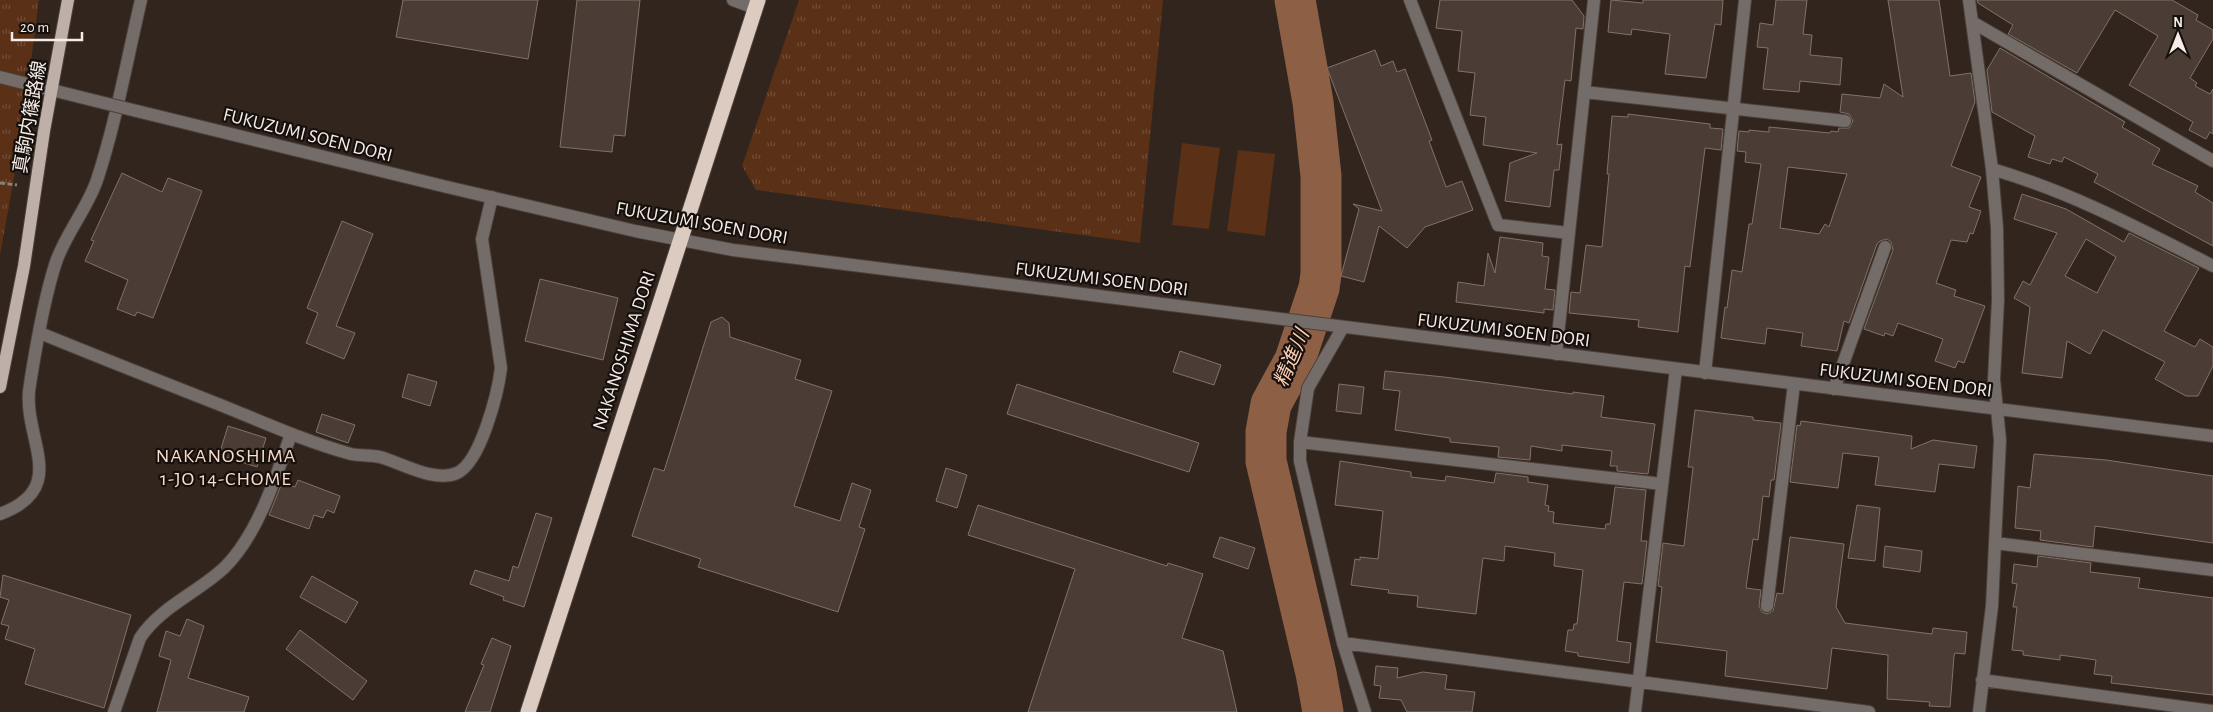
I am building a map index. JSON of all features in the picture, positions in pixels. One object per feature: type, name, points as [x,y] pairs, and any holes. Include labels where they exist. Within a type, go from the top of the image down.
[{"type":"highway","name":"NAKANOSHIMA DORI","points":[[528,712],[756,4]]},
{"type":"main road","name":"真駒内篠路線","points":[[0,387],[24,266],[68,0]]},
{"type":"street","points":[[0,514],[27,500],[36,490],[40,474],[29,399],[29,386],[40,333],[57,261],[87,203],[104,155],[141,0]]},
{"type":"street","points":[[733,0],[756,4]]},
{"type":"street","points":[[1410,0],[1498,225],[1569,233]]},
{"type":"street","points":[[1556,354],[1594,0]]},
{"type":"street","points":[[1705,373],[1745,0]]},
{"type":"street","points":[[1969,0],[1992,170],[1997,228],[1998,300],[1994,379],[2000,440],[1992,606],[1979,712]]},
{"type":"street","points":[[1972,22],[2213,161]]},
{"type":"street","name":"FUKUZUMI SOEN DORI","points":[[1,77],[447,187],[680,240],[733,250],[2213,436]]},
{"type":"street","points":[[1584,92],[1845,121]]},
{"type":"street","points":[[1992,170],[2041,184],[2101,208],[2213,266]]},
{"type":"street","points":[[40,333],[291,434],[353,454],[379,457],[436,475],[446,476],[458,473],[467,465],[477,450],[499,383],[501,368],[482,239],[492,197]]},
{"type":"street","points":[[1834,389],[1885,247]]},
{"type":"street","points":[[1343,327],[1308,388],[1300,442],[1300,461],[1343,643],[1365,712]]},
{"type":"street","points":[[1635,712],[1676,369]]},
{"type":"street","points":[[1767,606],[1794,384]]},
{"type":"street","points":[[114,712],[140,638],[145,630],[156,618],[224,568],[238,552],[250,533],[273,483],[291,434]]},
{"type":"street","points":[[1300,442],[1662,484]]},
{"type":"street","points":[[1995,543],[2213,570]]},
{"type":"street","points":[[1343,643],[1869,712]]},
{"type":"street","points":[[1982,680],[2213,711]]},
{"type":"path","points":[[0,182],[17,185]]},
{"type":"green space","points":[[0,0],[39,0],[21,139],[0,255]]},
{"type":"green space","points":[[799,0],[1163,0],[1140,243],[756,190],[742,166]]},
{"type":"green space","points":[[1182,143],[1220,148],[1209,229],[1172,225]]},
{"type":"green space","points":[[1238,150],[1275,154],[1265,236],[1227,231]]},
{"type":"building","points":[[403,0],[538,0],[528,59],[396,37]]},
{"type":"building","points":[[577,0],[640,0],[625,136],[614,135],[612,152],[560,147]]},
{"type":"building","points":[[1440,0],[1572,0],[1584,16],[1583,29],[1576,28],[1571,81],[1565,80],[1557,145],[1562,144],[1559,170],[1554,170],[1550,207],[1505,201],[1510,163],[1537,153],[1483,145],[1486,117],[1470,115],[1475,73],[1458,71],[1462,31],[1436,28]]},
{"type":"building","points":[[1611,0],[1643,3],[1643,0],[1723,0],[1721,25],[1715,24],[1706,78],[1665,74],[1670,34],[1632,29],[1631,35],[1608,32]]},
{"type":"building","points":[[1776,0],[1807,0],[1803,34],[1812,35],[1810,55],[1842,58],[1840,85],[1800,81],[1799,92],[1763,89],[1768,48],[1757,47],[1760,23],[1773,25]]},
{"type":"building","points":[[1888,0],[1939,0],[1950,76],[1971,73],[1975,102],[1951,166],[1981,177],[1969,207],[1981,211],[1973,234],[1970,233],[1967,242],[1951,240],[1936,283],[1956,290],[1954,296],[1985,306],[1964,363],[1958,361],[1955,368],[1935,361],[1943,339],[1898,323],[1893,336],[1885,333],[1884,336],[1864,329],[1893,250],[1891,242],[1887,239],[1877,244],[1849,323],[1844,321],[1837,351],[1801,346],[1803,333],[1767,328],[1765,344],[1721,338],[1732,270],[1742,272],[1749,224],[1752,224],[1761,164],[1745,162],[1746,152],[1737,151],[1739,131],[1769,132],[1769,127],[1830,133],[1831,131],[1838,132],[1839,128],[1849,128],[1853,121],[1849,114],[1840,112],[1842,94],[1880,98],[1884,84],[1903,97]],"holes":[[[1788,167],[1847,174],[1829,227],[1825,224],[1819,234],[1780,228]]]},
{"type":"building","points":[[1977,0],[2172,0],[2198,15],[2196,20],[2213,30],[2213,39],[2190,78],[2197,83],[2195,86],[2210,94],[2213,89],[2213,134],[2210,132],[2206,139],[2189,130],[2193,122],[2129,85],[2158,36],[2115,10],[2077,73],[2008,34],[2013,25],[1978,3]]},
{"type":"building","points":[[2000,48],[2125,122],[2122,127],[2160,149],[2152,164],[2198,186],[2195,192],[2213,203],[2213,246],[2094,182],[2098,174],[2064,157],[2062,162],[2052,159],[2050,164],[2028,157],[2035,136],[1992,112],[1987,70]]},
{"type":"building","points":[[1375,50],[1381,66],[1393,61],[1397,72],[1405,69],[1432,140],[1429,141],[1446,187],[1462,181],[1473,210],[1425,227],[1407,248],[1379,226],[1364,282],[1341,276],[1359,209],[1353,204],[1382,211],[1327,68]]},
{"type":"building","points":[[1628,114],[1710,124],[1710,128],[1723,129],[1721,150],[1705,148],[1690,267],[1685,266],[1678,332],[1638,327],[1639,320],[1569,313],[1571,292],[1580,293],[1586,245],[1602,247],[1612,116],[1628,117]]},
{"type":"building","points":[[122,173],[162,192],[168,178],[202,191],[153,318],[137,312],[135,316],[117,309],[128,280],[85,261],[94,241],[91,240]]},
{"type":"building","points":[[2022,194],[2066,209],[2124,242],[2129,233],[2199,268],[2164,331],[2195,347],[2200,339],[2213,347],[2213,366],[2198,396],[2186,396],[2155,379],[2165,362],[2103,330],[2090,354],[2067,341],[2062,378],[2022,373],[2030,307],[2014,298],[2023,281],[2030,285],[2057,233],[2014,219]],"holes":[[[2086,239],[2116,257],[2097,293],[2065,276]]]},
{"type":"building","points":[[342,221],[373,234],[336,326],[355,333],[344,359],[306,343],[318,313],[307,308]]},
{"type":"building","points":[[1500,237],[1543,243],[1542,256],[1549,257],[1545,289],[1555,290],[1553,310],[1544,309],[1544,313],[1456,302],[1458,282],[1484,286],[1488,253],[1495,273]]},
{"type":"building","points":[[540,279],[618,298],[603,360],[525,341]]},
{"type":"building","points":[[722,317],[729,323],[730,337],[801,360],[795,379],[832,391],[794,506],[840,521],[852,483],[871,490],[859,527],[865,529],[838,612],[698,567],[701,559],[632,536],[654,468],[664,471],[711,322]]},
{"type":"building","points":[[1180,351],[1221,365],[1214,385],[1173,372]]},
{"type":"building","points":[[1385,371],[1573,394],[1573,392],[1604,396],[1601,417],[1655,424],[1648,474],[1617,471],[1617,466],[1610,466],[1612,451],[1562,445],[1562,451],[1531,446],[1530,460],[1498,457],[1499,447],[1450,442],[1450,438],[1395,430],[1400,391],[1383,389]]},
{"type":"building","points":[[408,374],[437,382],[430,406],[402,397]]},
{"type":"building","points":[[1017,384],[1199,443],[1189,472],[1007,414]]},
{"type":"building","points":[[1339,384],[1364,387],[1361,414],[1336,411]]},
{"type":"building","points":[[1695,410],[1753,417],[1753,420],[1781,423],[1774,480],[1771,480],[1769,497],[1763,496],[1758,540],[1753,539],[1746,588],[1761,590],[1759,606],[1762,612],[1767,614],[1773,611],[1777,593],[1783,594],[1790,537],[1844,544],[1836,607],[1845,623],[1932,634],[1933,628],[1967,632],[1965,654],[1955,653],[1954,656],[1950,707],[1929,706],[1930,702],[1887,699],[1888,655],[1832,648],[1827,689],[1725,676],[1727,651],[1656,642],[1662,587],[1658,586],[1663,543],[1684,546],[1693,467],[1688,467]]},
{"type":"building","points":[[322,414],[355,425],[348,443],[316,432]]},
{"type":"building","points":[[1801,421],[1912,436],[1911,449],[1933,440],[1977,446],[1974,468],[1939,464],[1935,492],[1875,485],[1879,457],[1843,453],[1838,488],[1790,482],[1797,425],[1800,426]]},
{"type":"building","points":[[228,426],[266,438],[257,467],[219,455]]},
{"type":"building","points":[[2034,454],[2106,460],[2213,476],[2213,543],[2095,526],[2093,547],[2040,540],[2041,531],[2015,528],[2018,486],[2030,488]]},
{"type":"building","points":[[1340,461],[1411,472],[1411,477],[1445,481],[1446,476],[1494,483],[1496,473],[1528,477],[1528,482],[1548,485],[1545,505],[1549,506],[1548,511],[1554,512],[1553,523],[1605,529],[1606,524],[1610,524],[1615,487],[1646,490],[1641,541],[1647,541],[1642,584],[1624,582],[1617,641],[1631,643],[1629,663],[1578,656],[1578,653],[1565,651],[1568,630],[1573,630],[1574,624],[1577,624],[1583,570],[1554,566],[1555,553],[1505,546],[1504,561],[1483,558],[1476,614],[1417,607],[1418,596],[1388,593],[1389,590],[1351,585],[1355,559],[1360,560],[1360,557],[1378,559],[1383,511],[1335,505]]},
{"type":"building","points":[[946,468],[967,475],[957,508],[936,501]]},
{"type":"building","points":[[298,480],[340,496],[334,513],[327,510],[323,518],[314,515],[309,529],[269,515],[282,483],[295,487]]},
{"type":"building","points":[[978,505],[1167,566],[1168,563],[1203,574],[1182,638],[1223,651],[1237,712],[1028,712],[1075,569],[968,535]]},
{"type":"building","points":[[1857,505],[1880,508],[1875,561],[1848,558]]},
{"type":"building","points":[[536,513],[552,518],[524,607],[503,600],[504,597],[470,584],[475,570],[509,581],[513,566],[518,568]]},
{"type":"building","points":[[1220,537],[1255,548],[1248,569],[1213,557]]},
{"type":"building","points":[[1885,546],[1922,551],[1920,572],[1883,567]]},
{"type":"building","points":[[2038,556],[2091,563],[2090,572],[2140,578],[2138,588],[2213,598],[2213,695],[2111,683],[2112,676],[2094,674],[2096,660],[2060,655],[2060,660],[2023,655],[2023,651],[2012,650],[2017,607],[2013,607],[2017,584],[2012,583],[2014,564],[2037,567]]},
{"type":"building","points":[[3,575],[131,615],[104,708],[25,684],[35,649],[5,639],[9,626],[1,624],[9,600],[0,597]]},
{"type":"building","points":[[312,576],[358,602],[346,623],[300,597]]},
{"type":"building","points":[[187,619],[204,626],[188,678],[249,697],[244,712],[157,712],[171,660],[159,656],[166,631],[180,636]]},
{"type":"building","points":[[300,630],[367,681],[353,700],[286,649]]},
{"type":"building","points":[[492,638],[511,646],[490,712],[465,712],[484,665],[481,664]]},
{"type":"building","points":[[1376,666],[1398,668],[1397,678],[1423,672],[1447,675],[1445,689],[1475,692],[1472,712],[1407,712],[1401,700],[1379,698],[1381,686],[1374,685]]},
{"type":"waterway","name":"精進川","points":[[1295,0],[1313,102],[1321,176],[1321,274],[1319,288],[1295,360],[1271,404],[1266,432],[1266,461],[1316,673],[1323,712]]},
{"type":"district","name":"NAKANOSHIMA 1-JO 14-CHOME","points":[[226,466]]}]
